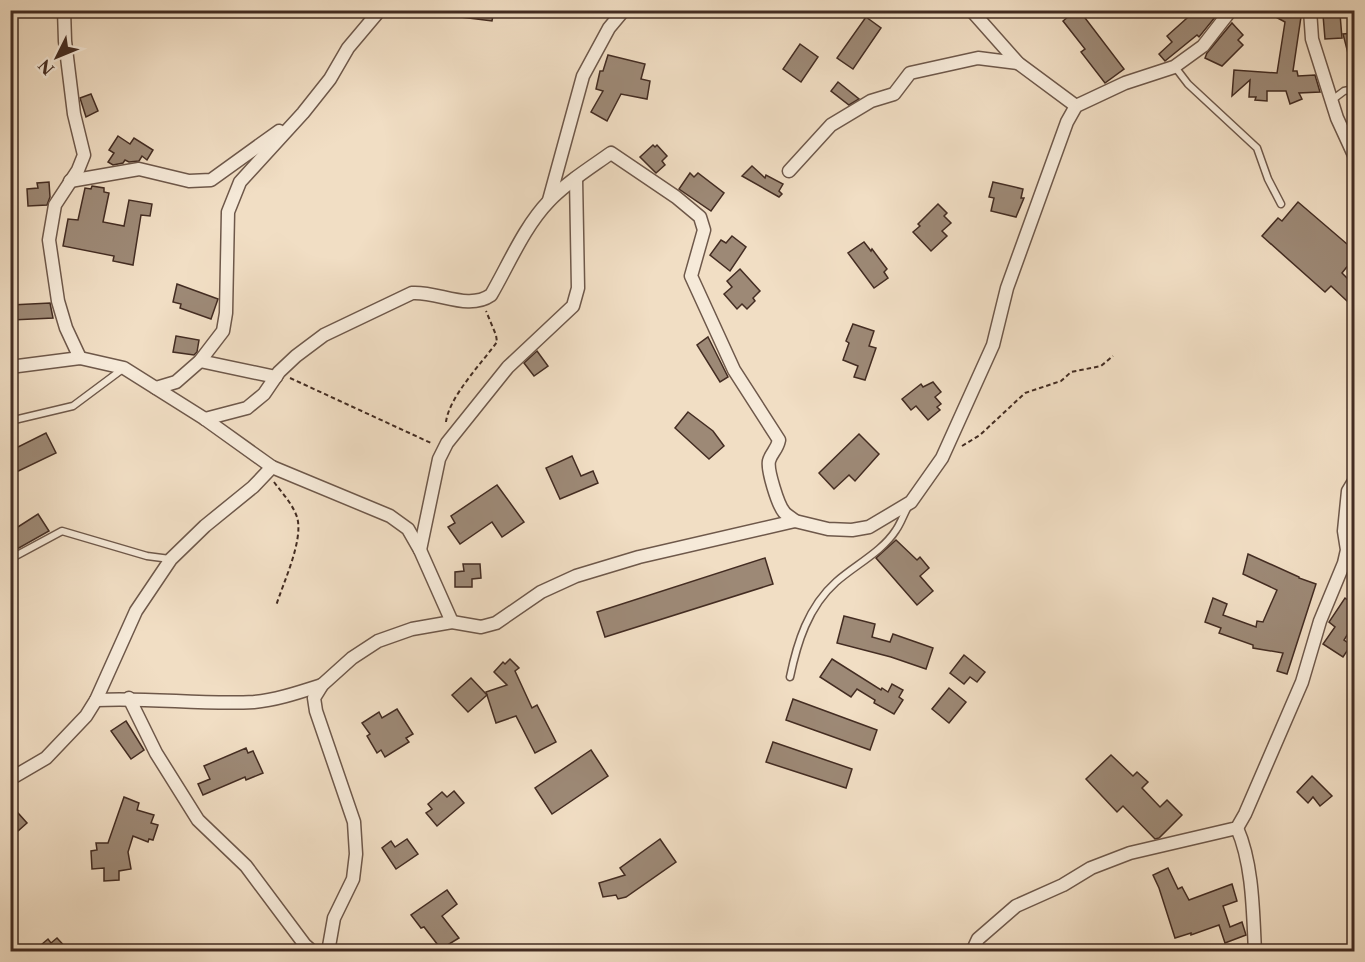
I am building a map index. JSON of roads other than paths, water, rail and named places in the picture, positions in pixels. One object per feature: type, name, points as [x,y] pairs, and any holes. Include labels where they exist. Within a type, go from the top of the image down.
[{"type":"street","points":[[64,10],[65,42],[74,114],[84,154],[78,170],[55,205],[49,240],[58,301],[66,328],[80,358]]},
{"type":"street","points":[[156,388],[176,382],[200,361],[223,331],[226,313],[228,212],[240,182],[303,113],[330,79],[348,48],[380,10]]},
{"type":"street","points":[[549,202],[583,76],[609,28],[624,10]]},
{"type":"street","points":[[971,10],[1018,63],[1076,106]]},
{"type":"street","points":[[205,418],[247,408],[264,394],[296,356],[324,335],[412,293],[425,292],[470,302],[482,302],[491,295],[527,230],[549,202],[576,177],[611,153],[676,197],[700,217],[704,230],[691,276],[734,370],[778,440],[777,448],[769,460],[769,468],[777,501],[783,512],[795,521],[828,529],[852,530],[869,527],[911,502],[942,458],[993,345],[1007,288],[1067,122],[1076,106],[1125,83],[1174,67],[1203,46],[1231,10]]},
{"type":"street","points":[[1310,10],[1312,39],[1337,118],[1354,155]]},
{"type":"street","points":[[789,171],[831,125],[871,101],[894,94],[910,73],[978,58],[1018,63]]},
{"type":"street","points":[[70,181],[139,169],[189,181],[211,180],[303,113]]},
{"type":"street","points":[[420,550],[439,459],[445,446],[508,367],[573,306],[578,288],[576,177]]},
{"type":"street","points":[[10,367],[80,358],[124,368],[205,418],[269,470],[390,516],[408,529],[420,550],[452,622]]},
{"type":"street","points":[[200,361],[278,375]]},
{"type":"street","points":[[10,779],[46,758],[86,716],[96,700],[136,611],[171,559],[205,526],[253,487],[269,470]]},
{"type":"street","points":[[972,951],[978,939],[1016,906],[1063,885],[1091,868],[1130,853],[1237,828],[1302,682],[1320,621],[1344,563],[1347,550],[1344,531],[1348,491],[1354,481]]},
{"type":"street","points":[[328,951],[334,918],[353,879],[356,854],[354,822],[316,711],[314,698],[322,685],[352,658],[378,641],[412,629],[452,622],[480,627],[496,623],[541,592],[576,576],[639,557],[795,521]]},
{"type":"street","points":[[96,700],[129,698],[256,702],[291,695],[322,685]]},
{"type":"street","points":[[129,698],[156,753],[198,820],[246,866],[305,945],[313,951]]},
{"type":"street","points":[[1237,828],[1251,891],[1255,951]]},
{"type":"lane","points":[[1174,67],[1188,84],[1257,148],[1268,179],[1281,204]]},
{"type":"lane","points":[[1331,100],[1344,91],[1354,89]]},
{"type":"lane","points":[[10,421],[74,406],[124,368]]},
{"type":"lane","points":[[790,677],[797,643],[810,616],[834,584],[882,547],[896,531],[911,502]]},
{"type":"lane","points":[[10,559],[62,531],[147,556],[171,559]]}]
